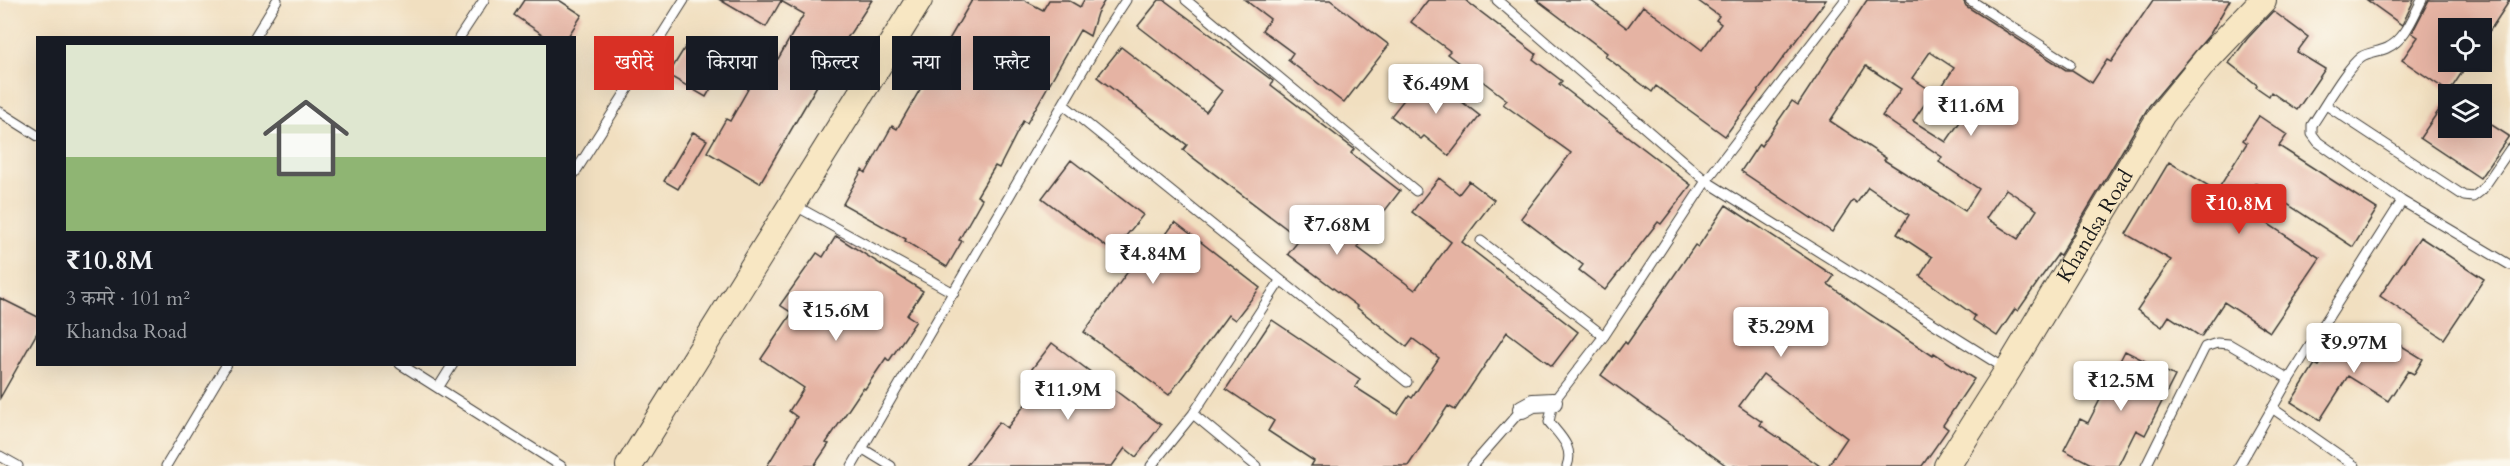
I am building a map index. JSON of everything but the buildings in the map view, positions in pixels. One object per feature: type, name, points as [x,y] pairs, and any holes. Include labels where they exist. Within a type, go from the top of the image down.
[{"type":"street","points":[[629,466],[919,0]]},
{"type":"street","name":"Khandsa Road","points":[[1947,466],[2008,370],[2162,114],[2206,60],[2263,0]]},
{"type":"street","points":[[1521,409],[1533,403],[1553,402]]},
{"type":"lane","points":[[257,36],[277,0]]},
{"type":"lane","points":[[460,36],[484,0]]},
{"type":"lane","points":[[576,171],[684,0]]},
{"type":"lane","points":[[852,466],[1105,32],[1126,0]]},
{"type":"lane","points":[[1186,0],[1416,192]]},
{"type":"lane","points":[[1497,0],[1706,181],[2008,370]]},
{"type":"lane","points":[[1970,0],[2070,64]]},
{"type":"lane","points":[[2422,0],[2402,37],[2386,50],[2362,56],[2354,64],[2312,125],[2312,134],[2318,142],[2402,201],[2510,265]]},
{"type":"lane","points":[[1567,466],[1568,446],[1549,422],[1553,402],[1604,336],[1706,181],[1842,1]]},
{"type":"lane","points":[[1064,105],[1407,382]]},
{"type":"lane","points":[[2326,105],[2464,196],[2473,197],[2482,190],[2510,149]]},
{"type":"lane","points":[[0,112],[36,135]]},
{"type":"lane","points":[[2239,466],[2289,379],[2402,201]]},
{"type":"lane","points":[[792,204],[954,293]]},
{"type":"lane","points":[[1481,242],[1604,336]]},
{"type":"lane","points":[[1151,466],[1193,414],[1280,281]]},
{"type":"lane","points":[[2146,466],[2205,347],[2217,343],[2229,344],[2289,379]]},
{"type":"lane","points":[[166,466],[226,366]]},
{"type":"lane","points":[[403,366],[561,466]]},
{"type":"lane","points":[[438,388],[452,366]]},
{"type":"lane","points":[[2272,408],[2355,466]]},
{"type":"lane","points":[[1472,466],[1521,409]]},
{"type":"lane","points":[[1193,414],[1256,466]]},
{"type":"lane","points":[[863,449],[891,466]]},
{"type":"lane","points":[[0,456],[18,466]]}]
